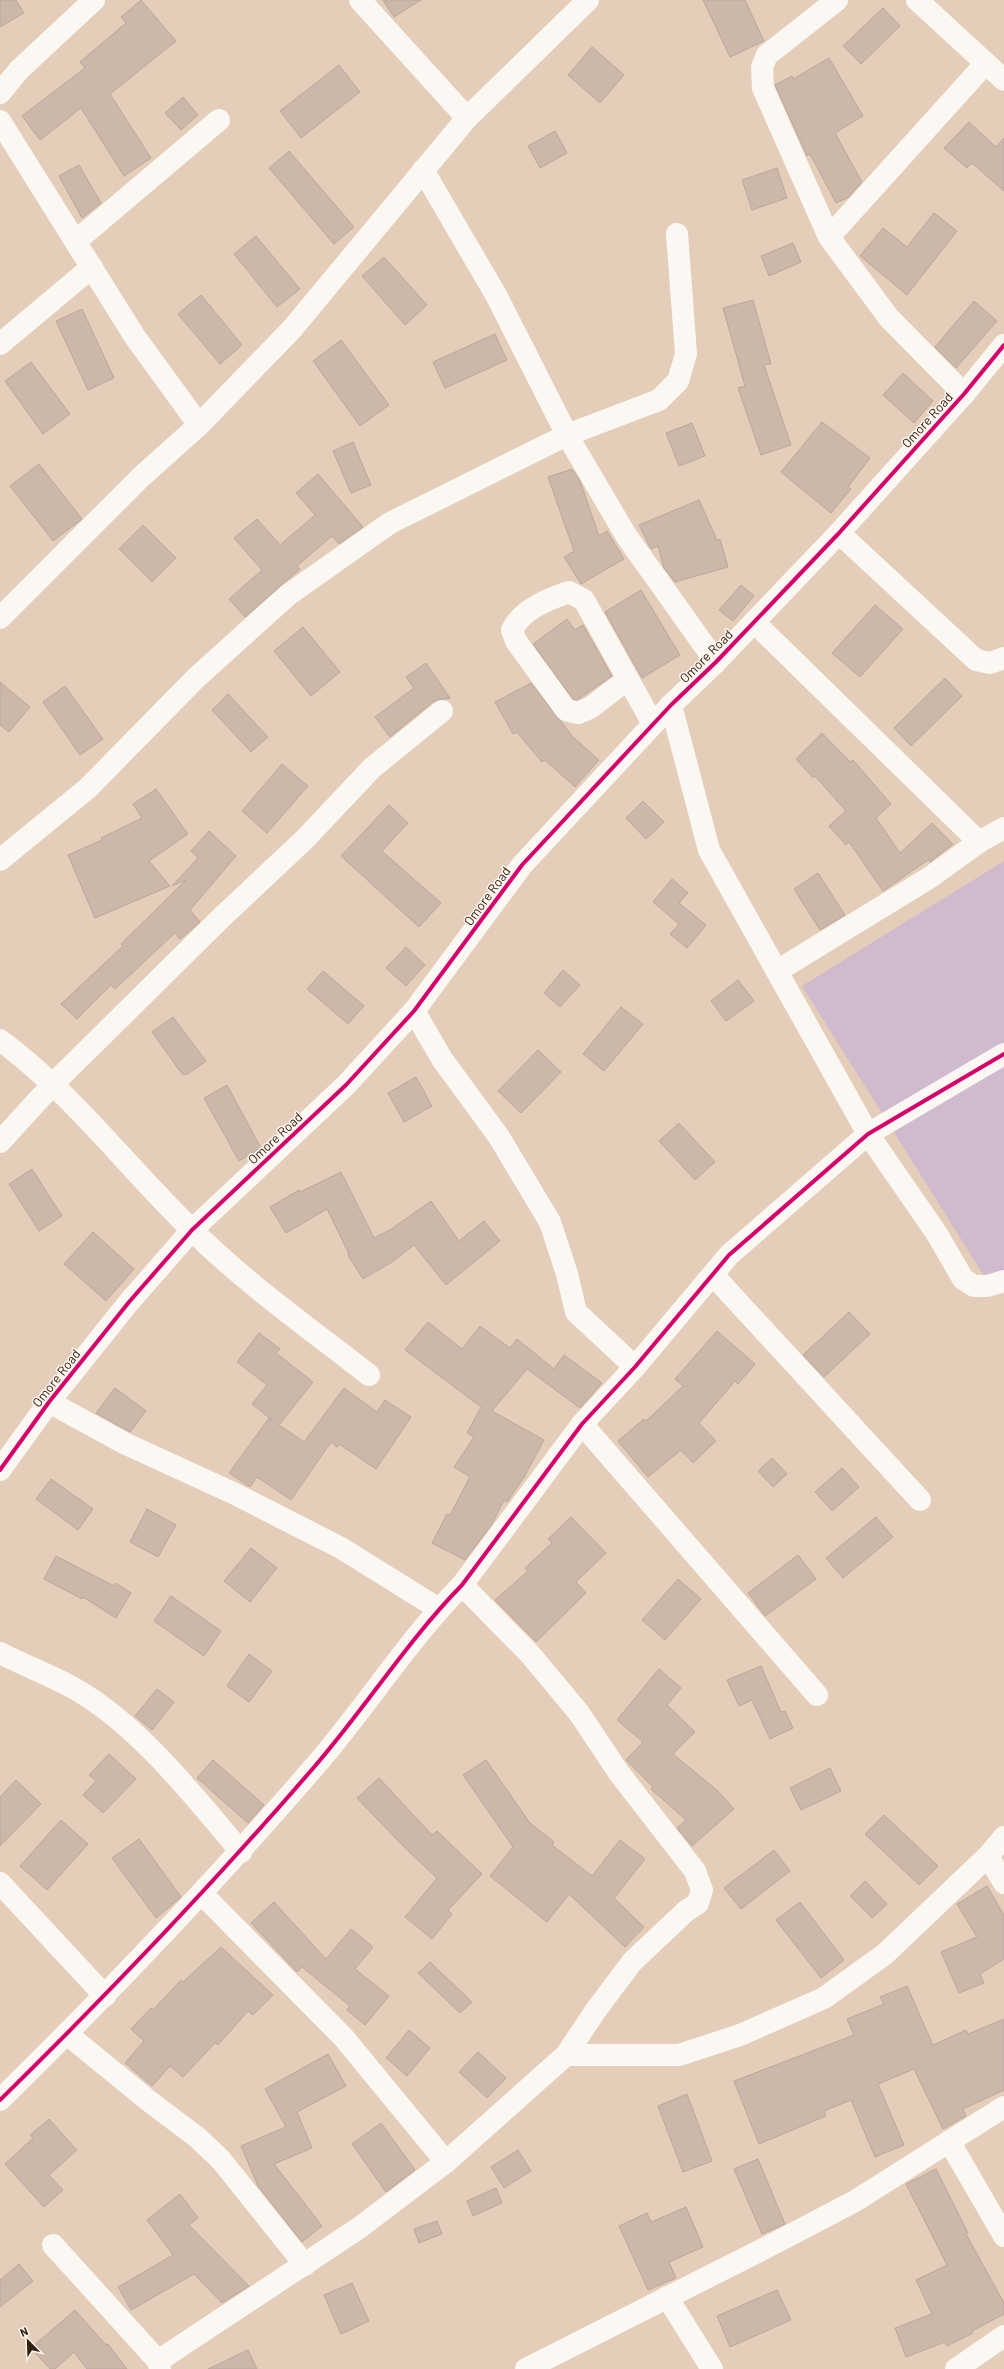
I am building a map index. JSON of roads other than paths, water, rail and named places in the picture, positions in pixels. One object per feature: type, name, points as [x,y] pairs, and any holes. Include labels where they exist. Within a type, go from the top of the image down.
[{"type":"street","points":[[0,92],[19,70],[94,0]]},
{"type":"street","points":[[360,0],[467,118]]},
{"type":"street","points":[[0,618],[141,477],[199,425],[292,329],[467,118],[588,0]]},
{"type":"street","points":[[837,0],[809,9],[767,55],[762,67],[763,88],[829,237],[889,318],[964,394]]},
{"type":"street","points":[[917,0],[1004,80]]},
{"type":"street","points":[[829,237],[985,64]]},
{"type":"street","points":[[76,241],[219,120]]},
{"type":"street","points":[[0,121],[135,337],[199,425]]},
{"type":"street","points":[[423,170],[496,296],[567,436],[627,537],[716,662]]},
{"type":"street","points":[[0,860],[88,788],[196,678],[288,595],[390,524],[567,436],[660,400],[678,381],[686,354],[676,234]]},
{"type":"street","points":[[0,344],[92,267]]},
{"type":"street","name":"Omore Road","points":[[0,1470],[49,1402],[129,1302],[192,1230],[346,1085],[414,1011],[522,865],[671,705],[716,662],[839,533],[964,394],[1004,345]]},
{"type":"street","points":[[839,533],[976,660],[990,663],[1003,659]]},
{"type":"street","points":[[628,679],[590,708],[578,713],[566,710],[516,641],[512,630],[516,621],[546,600],[569,592],[584,600],[628,679],[653,724]]},
{"type":"street","points":[[754,622],[979,842]]},
{"type":"street","points":[[671,705],[702,829],[709,850],[868,1134],[937,1234],[963,1279],[974,1286],[987,1286],[1004,1281]]},
{"type":"street","points":[[0,1142],[52,1085],[221,918],[306,839],[372,768],[442,711]]},
{"type":"street","points":[[777,971],[929,878],[979,842],[1004,828]]},
{"type":"street","points":[[414,1011],[442,1059],[499,1137],[550,1222],[567,1274],[576,1312],[635,1367]]},
{"type":"street","points":[[0,1040],[52,1085],[192,1230],[264,1293],[369,1375]]},
{"type":"street","points":[[0,2100],[105,1996],[241,1852],[320,1760],[439,1609],[462,1585],[582,1424],[635,1367],[729,1256],[868,1134],[1004,1054]]},
{"type":"street","points":[[713,1275],[920,1500]]},
{"type":"street","points":[[49,1402],[124,1442],[233,1493],[341,1548],[439,1609]]},
{"type":"street","points":[[582,1424],[817,1695]]},
{"type":"street","points":[[53,2245],[159,2365],[359,2228],[446,2162],[566,2055],[596,2010],[632,1962],[686,1911],[698,1903],[702,1890],[695,1871],[619,1773],[579,1713],[529,1653],[462,1585]]},
{"type":"street","points":[[0,1653],[77,1690],[128,1728],[191,1792],[241,1852]]},
{"type":"street","points":[[566,2055],[679,2055],[740,2035],[824,1998],[885,1954],[988,1856],[1004,1837]]},
{"type":"street","points":[[988,1856],[1004,1883]]},
{"type":"street","points":[[0,1883],[105,1996]]},
{"type":"street","points":[[202,1894],[344,2038],[446,2162]]},
{"type":"street","points":[[67,2034],[149,2101],[198,2138],[221,2160],[305,2265]]},
{"type":"street","points":[[526,2369],[855,2201],[949,2140],[1004,2107]]},
{"type":"street","points":[[949,2140],[1004,2236]]},
{"type":"street","points":[[667,2297],[712,2369]]},
{"type":"street","points":[[956,2369],[1004,2336]]}]
